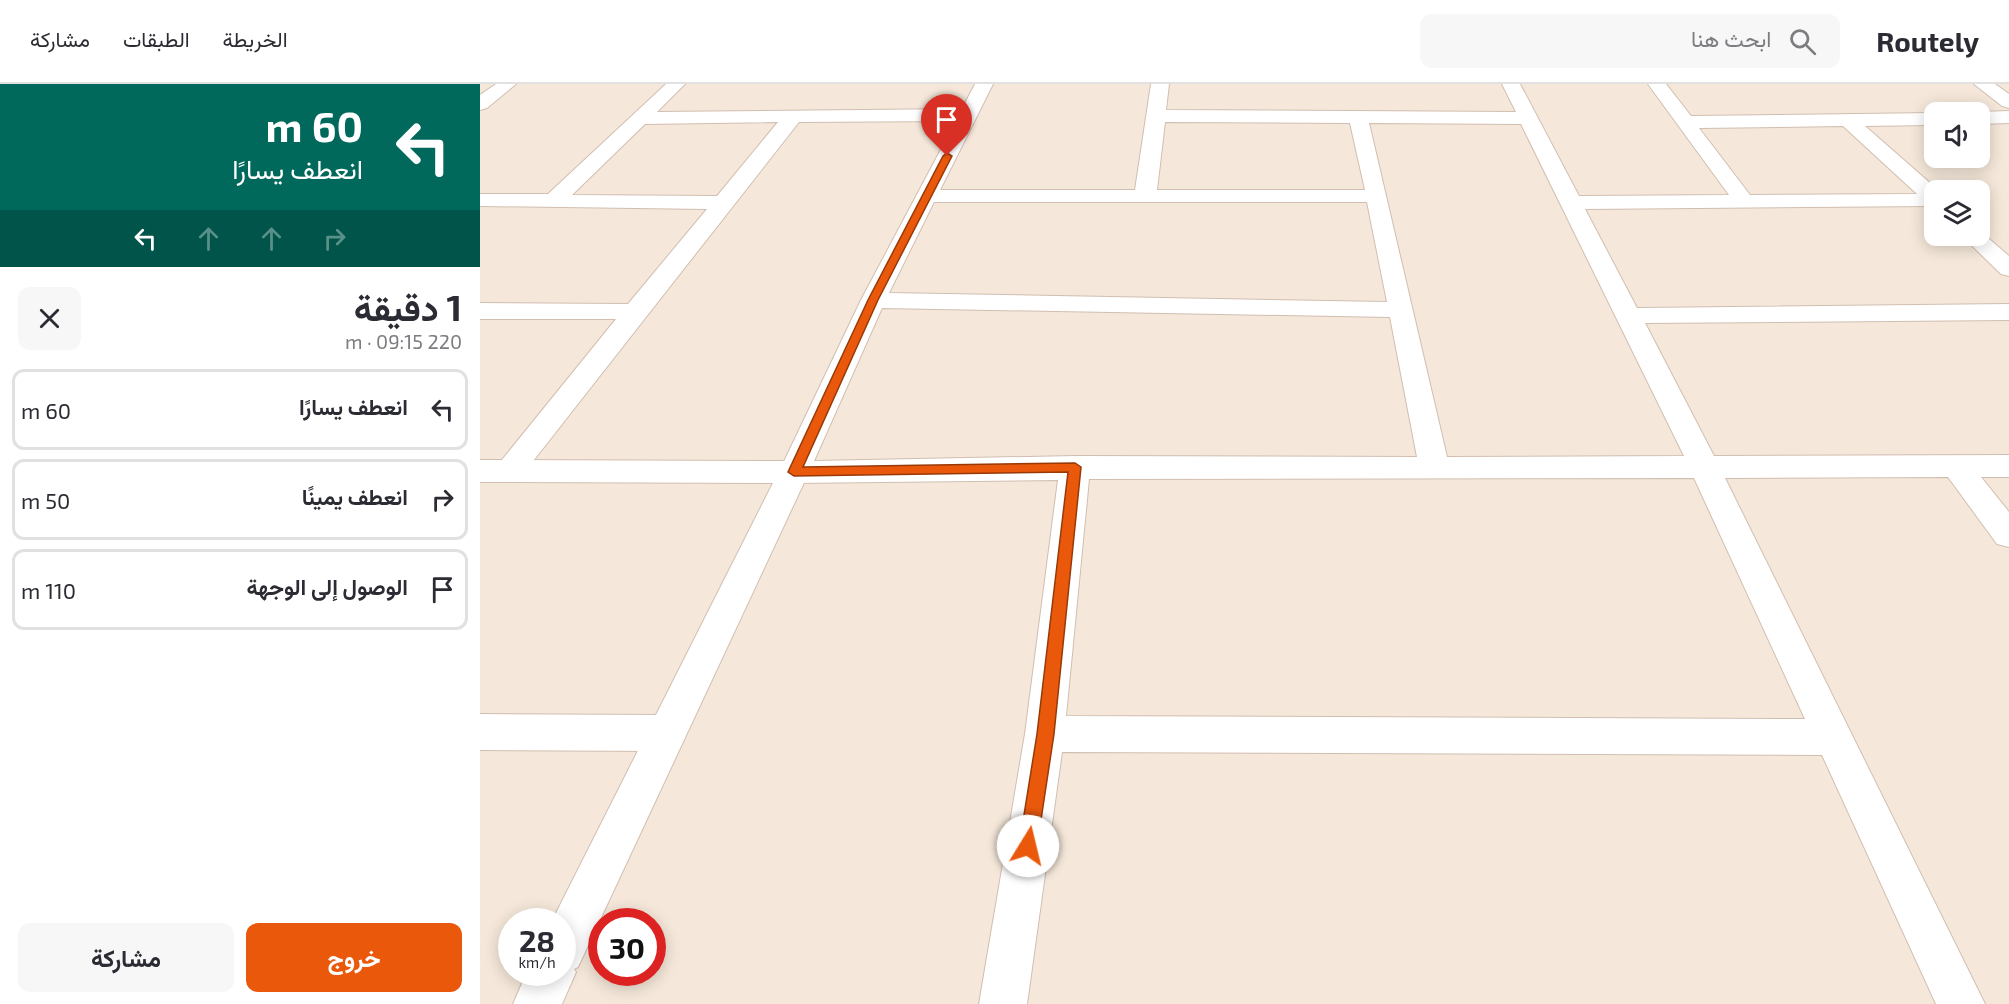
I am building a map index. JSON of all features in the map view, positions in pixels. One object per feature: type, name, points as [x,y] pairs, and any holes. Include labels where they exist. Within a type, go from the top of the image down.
[{"type":"street","points":[[480,104],[507,84]]},
{"type":"street","points":[[553,201],[676,84]]},
{"type":"street","points":[[576,922],[794,472],[873,300],[984,84]]},
{"type":"street","points":[[1145,197],[1160,84]]},
{"type":"street","points":[[1511,84],[1705,468],[1961,1004]]},
{"type":"street","points":[[1657,84],[1743,200]]},
{"type":"street","points":[[1983,84],[2009,102]]},
{"type":"street","points":[[642,118],[968,115]]},
{"type":"street","points":[[1156,116],[1528,118]]},
{"type":"street","points":[[1358,117],[1434,466]]},
{"type":"street","points":[[1990,118],[2009,117]]},
{"type":"street","points":[[494,471],[635,312],[792,118]]},
{"type":"street","points":[[1686,123],[1924,119]]},
{"type":"street","points":[[1850,122],[1924,190]]},
{"type":"street","points":[[927,196],[1377,196]]},
{"type":"street","points":[[480,200],[725,203]]},
{"type":"street","points":[[1570,203],[1924,200]]},
{"type":"street","points":[[1984,246],[2009,269]]},
{"type":"street","points":[[873,300],[1400,309]]},
{"type":"street","points":[[480,311],[635,312]]},
{"type":"street","points":[[1627,316],[2009,312]]},
{"type":"street","points":[[1956,466],[2009,534]]},
{"type":"street","points":[[494,471],[794,472],[1075,467],[2009,466]]},
{"type":"street","points":[[1003,1004],[1046,734],[1075,467]]},
{"type":"street","points":[[480,732],[666,733]]},
{"type":"street","points":[[1046,734],[1832,737]]},
{"type":"street","points":[[537,1004],[545,986]]},
{"type":"shaded area","points":[[480,84],[2009,84],[2009,1004],[480,1004]]},
{"type":"route","points":[[947,156],[873,300],[794,472],[1075,467],[1046,734],[1028,846]]}]
